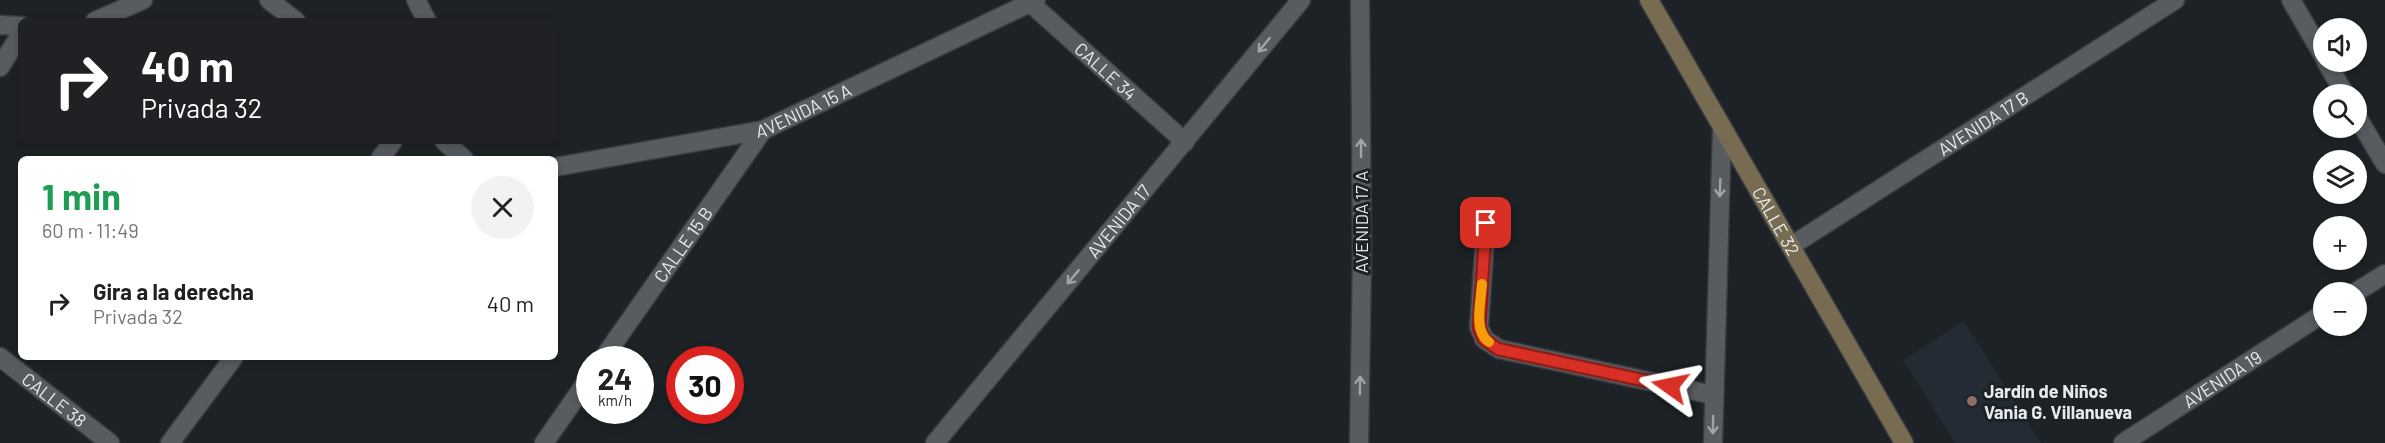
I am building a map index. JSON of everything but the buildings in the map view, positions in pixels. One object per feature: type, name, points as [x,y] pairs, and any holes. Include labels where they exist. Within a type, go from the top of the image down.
[{"type":"street","points":[[102,18],[143,0]]},
{"type":"street","points":[[269,0],[292,18]]},
{"type":"street","points":[[416,0],[425,18]]},
{"type":"street","name":"AVENIDA 17","points":[[935,443],[1301,0]]},
{"type":"street","name":"AVENIDA 17 A","points":[[1359,443],[1362,257],[1360,0]]},
{"type":"street","name":"CALLE 32","points":[[1649,0],[1904,443]]},
{"type":"street","name":"AVENIDA 17 B","points":[[1791,246],[2175,0]]},
{"type":"street","points":[[2291,0],[2313,38]]},
{"type":"street","name":"CALLE 34","points":[[1031,1],[1185,141]]},
{"type":"street","name":"AVENIDA 15 A","points":[[558,166],[763,130],[1031,1]]},
{"type":"street","points":[[0,26],[18,26]]},
{"type":"street","points":[[0,67],[18,39]]},
{"type":"street","name":"CALLE 15 B","points":[[612,346],[763,130]]},
{"type":"street","points":[[1713,443],[1722,130]]},
{"type":"street","points":[[2367,134],[2385,164]]},
{"type":"street","points":[[447,144],[461,156]]},
{"type":"street","points":[[1486,223],[1479,327],[1484,339],[1498,349],[1713,395]]},
{"type":"street","points":[[2367,285],[2385,274]]},
{"type":"street","name":"AVENIDA 19","points":[[2123,443],[2313,321]]},
{"type":"street","name":"CALLE 38","points":[[0,357],[110,443]]},
{"type":"street","points":[[170,443],[232,360]]},
{"type":"street","points":[[544,443],[576,397]]},
{"type":"shaded area","name":"Jardín de Niños Vania G. Villanueva","points":[[1964,321],[2041,443],[1955,443],[1903,360]]},
{"type":"slow traffic","points":[[1482,284],[1479,327],[1484,339],[1489,342]]},
{"type":"place","name":"Jardín de Niños Vania G. Villanueva","points":[[1972,401]]},
{"type":"route","points":[[1486,223],[1479,327],[1484,339],[1498,349],[1670,386]]}]
